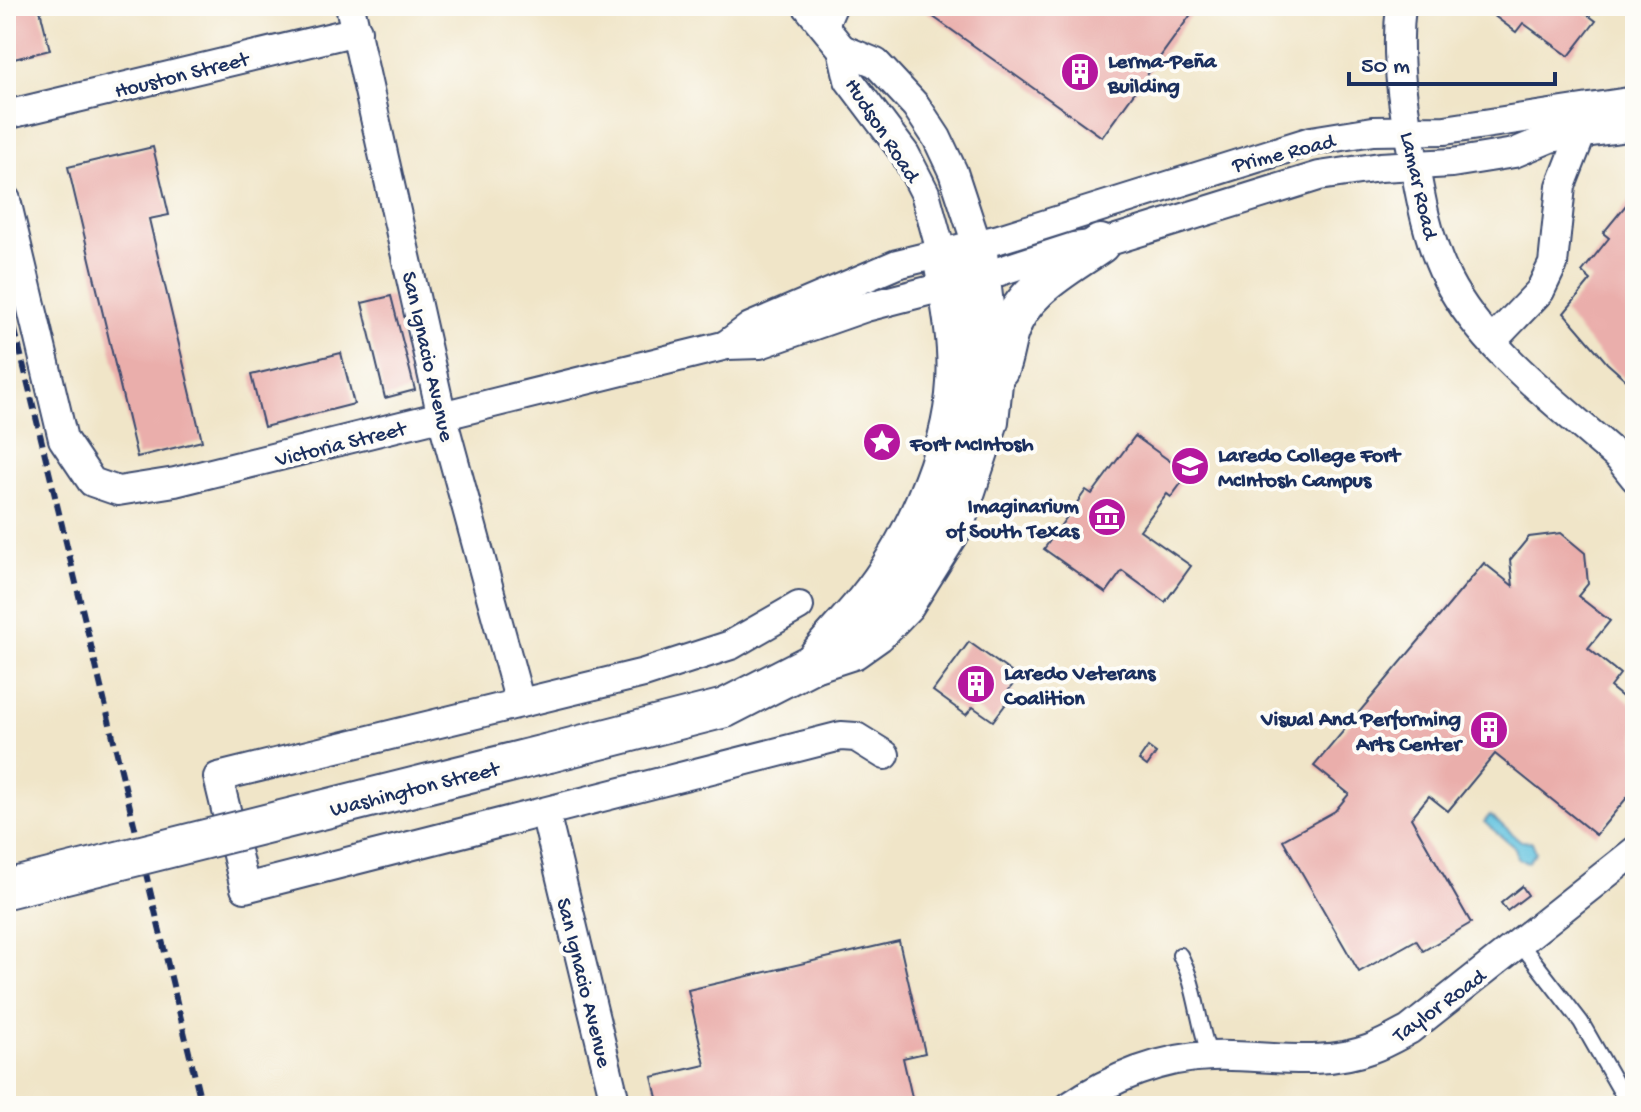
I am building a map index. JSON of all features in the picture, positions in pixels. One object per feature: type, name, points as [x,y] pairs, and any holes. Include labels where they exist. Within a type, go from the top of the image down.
[{"type":"main road","points":[[813,663],[853,650],[877,633],[905,604],[955,524],[989,421],[993,383],[1009,329],[1026,303],[1055,274],[1100,244]]},
{"type":"main road","points":[[962,266],[993,383]]},
{"type":"main road","points":[[813,663],[866,602],[897,553],[942,458],[956,382],[962,266]]},
{"type":"main road","name":"Washington Street","points":[[6,889],[725,708],[813,663]]},
{"type":"street","name":"Hudson Road","points":[[807,6],[876,63],[916,106],[937,138],[953,172],[962,266]]},
{"type":"street","name":"Lamar Road","points":[[1401,6],[1400,55],[1408,132],[1429,234],[1448,281],[1492,341],[1619,458],[1635,478]]},
{"type":"street","name":"Houston Street","points":[[6,115],[354,18]]},
{"type":"street","name":"San Ignacio Avenue","points":[[354,18],[442,417],[520,703]]},
{"type":"street","name":"Hudson Road","points":[[837,29],[849,80],[905,154],[962,266]]},
{"type":"street","name":"Prime Road","points":[[962,266],[1311,141],[1373,131],[1445,130],[1635,101]]},
{"type":"street","name":"Prime Road","points":[[962,266],[1100,244],[1319,176],[1514,153],[1550,138],[1635,126]]},
{"type":"street","points":[[1492,341],[1540,291],[1553,264],[1561,186],[1582,132]]},
{"type":"street","name":"Victoria Street","points":[[6,200],[63,439],[92,482],[118,491],[175,482],[727,345],[760,344],[866,307],[962,266]]},
{"type":"street","points":[[799,606],[731,645],[644,673],[218,777],[245,888],[841,736],[856,737],[885,755]]},
{"type":"street","name":"San Ignacio Avenue","points":[[545,812],[616,1106]]},
{"type":"street","name":"Taylor Road","points":[[1070,1106],[1098,1087],[1168,1063],[1210,1056],[1338,1057],[1370,1049],[1409,1030],[1635,851]]},
{"type":"lane","points":[[1520,943],[1581,1022],[1629,1106]]},
{"type":"lane","points":[[1180,955],[1193,980],[1201,1033],[1210,1056]]},
{"type":"water","points":[[1490,815],[1521,841],[1532,842],[1536,852],[1528,862],[1518,859],[1515,848],[1484,822]]},
{"type":"building","points":[[6,6],[39,6],[50,50],[10,60]]},
{"type":"building","name":"Lerma-Peña Building","points":[[918,6],[1197,6],[1102,137]]},
{"type":"building","points":[[1481,6],[1576,6],[1596,21],[1569,56],[1523,23],[1516,32]]},
{"type":"building","points":[[153,147],[169,215],[149,219],[202,441],[137,457],[68,167]]},
{"type":"building","points":[[1635,194],[1635,388],[1607,363],[1564,313],[1591,280],[1582,272],[1609,238],[1603,233]]},
{"type":"building","points":[[391,296],[415,390],[385,398],[362,303]]},
{"type":"building","points":[[341,353],[354,404],[264,427],[251,375]]},
{"type":"building","name":"Imaginarium of South Texas","points":[[1135,436],[1188,474],[1171,497],[1167,494],[1140,530],[1191,566],[1165,602],[1122,571],[1106,593],[1044,549],[1086,490],[1092,494]]},
{"type":"building","name":"Visual And Performing Arts Center","points":[[1561,533],[1585,553],[1588,584],[1578,596],[1610,621],[1588,648],[1620,674],[1610,687],[1635,707],[1635,788],[1596,835],[1495,754],[1448,811],[1429,796],[1411,818],[1471,923],[1423,951],[1416,940],[1359,972],[1283,840],[1335,811],[1349,794],[1314,766],[1484,563],[1513,586],[1510,560],[1529,537]]},
{"type":"building","name":"Laredo Veterans Coalition","points":[[969,642],[1018,677],[1009,690],[1014,693],[993,721],[973,707],[966,715],[933,691]]},
{"type":"building","points":[[1148,747],[1156,753],[1147,766],[1139,760]]},
{"type":"building","points":[[1522,886],[1528,895],[1507,911],[1501,903]]},
{"type":"building","points":[[899,941],[925,1053],[903,1058],[914,1106],[659,1106],[652,1077],[705,1065],[688,990]]},
{"type":"railway","points":[[6,293],[202,1106]]},
{"type":"place","name":"Lerma-Peña Building","points":[[1080,72]]},
{"type":"place","name":"Fort McIntosh","points":[[882,442]]},
{"type":"place","name":"Laredo College Fort McIntosh Campus","points":[[1190,466]]},
{"type":"place","name":"Imaginarium of South Texas","points":[[1107,517]]},
{"type":"place","name":"Laredo Veterans Coalition","points":[[976,684]]},
{"type":"place","name":"Visual And Performing Arts Center","points":[[1489,730]]}]
